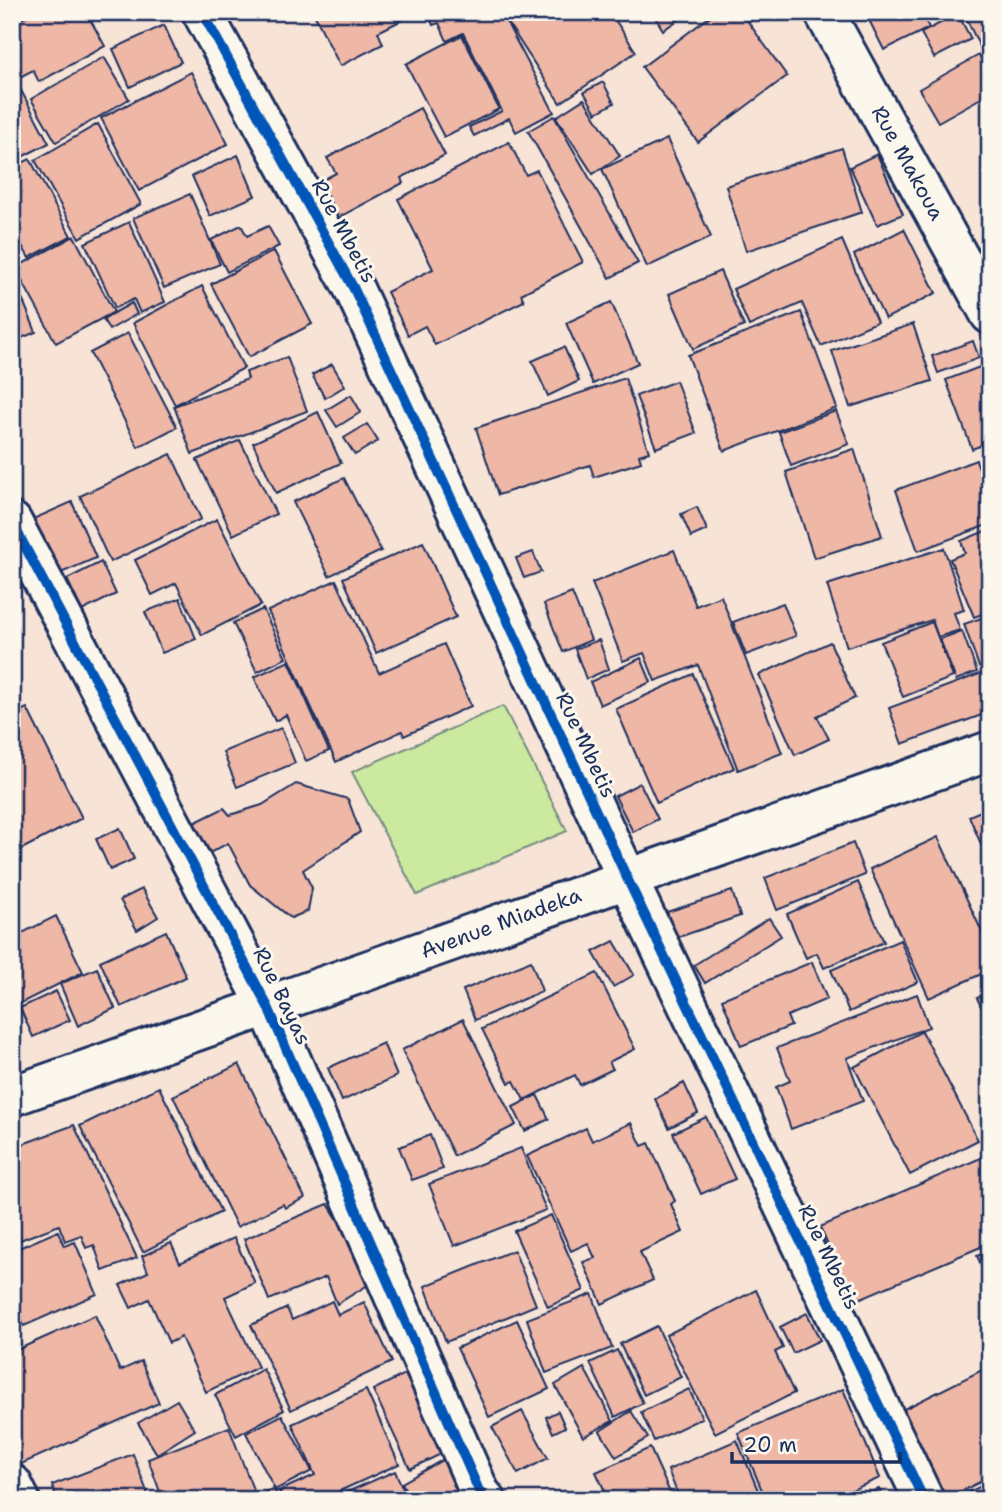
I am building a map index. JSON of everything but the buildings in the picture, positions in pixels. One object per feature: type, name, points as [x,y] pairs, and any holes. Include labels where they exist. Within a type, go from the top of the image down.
[{"type":"street","name":"Rue Mbetis","points":[[202,12],[354,289],[627,878],[923,1500]]},
{"type":"street","name":"Rue Makoua","points":[[824,12],[990,314]]},
{"type":"street","name":"Rue Bayas","points":[[12,522],[268,1007],[480,1493],[486,1500]]},
{"type":"street","name":"Avenue Miadeka","points":[[12,1096],[990,751]]},
{"type":"street","points":[[12,1484],[20,1500]]},
{"type":"green space","points":[[503,706],[567,831],[417,895],[352,772]]},
{"type":"cycle path","points":[[202,12],[354,289],[627,878],[924,1500]]},
{"type":"cycle path","points":[[12,522],[268,1007],[480,1493],[486,1500]]}]
